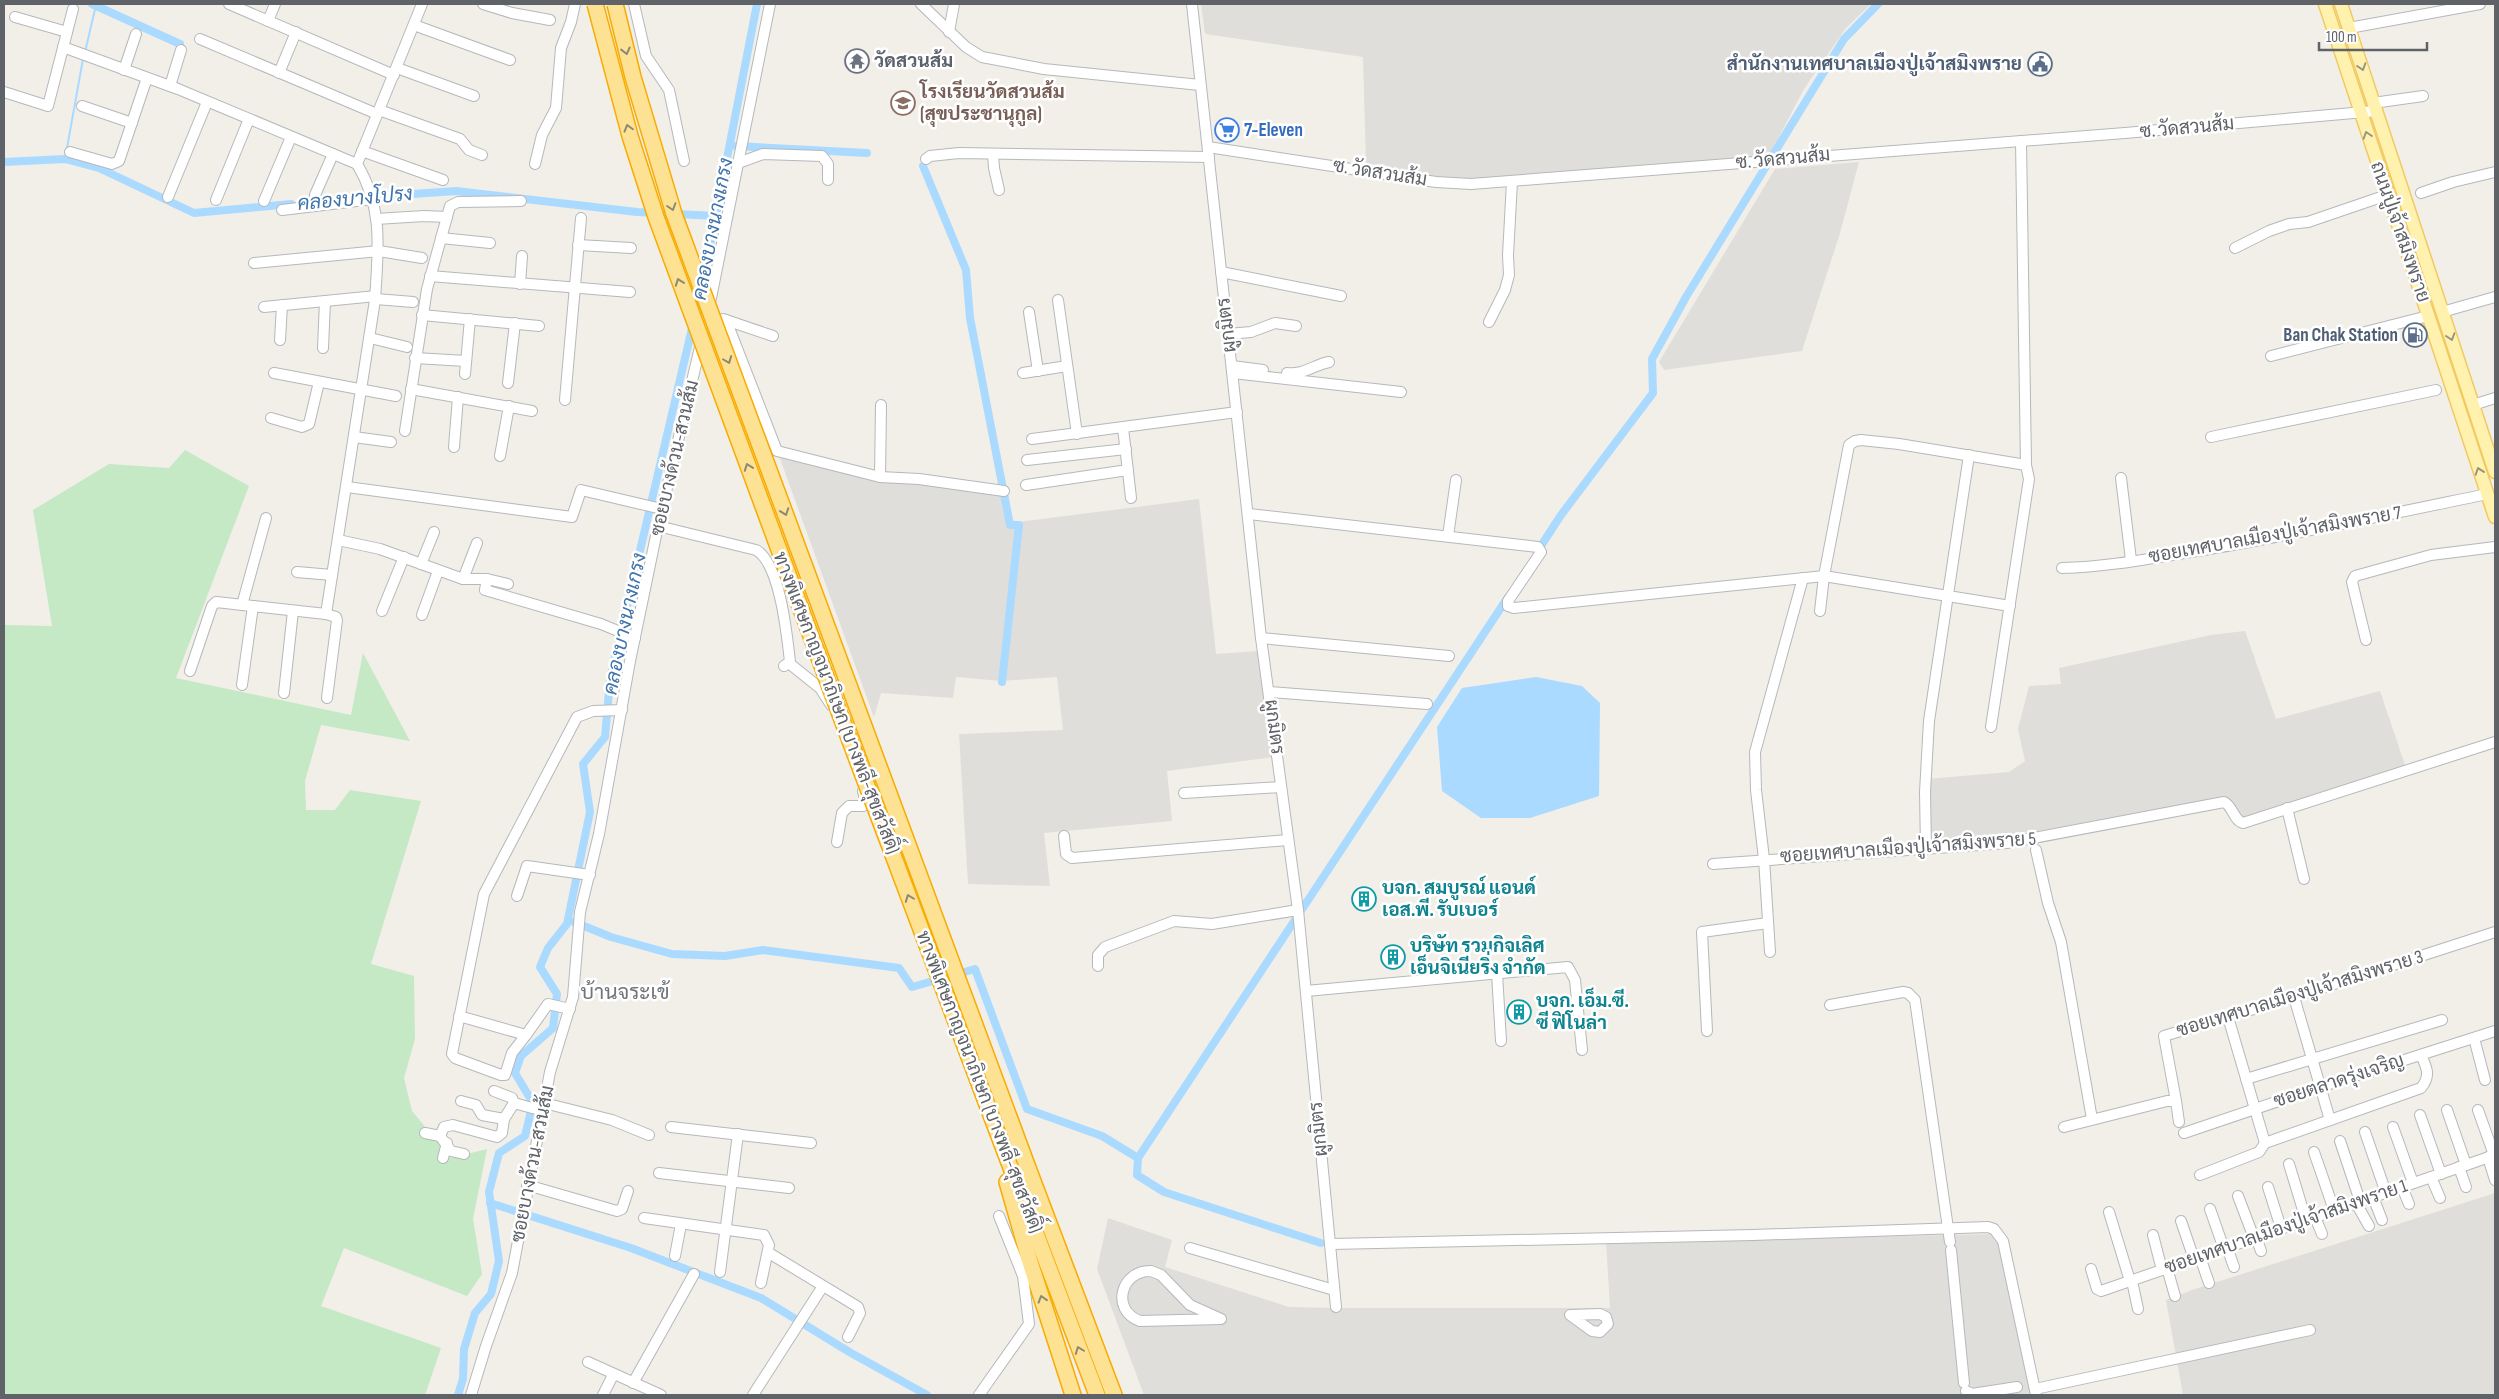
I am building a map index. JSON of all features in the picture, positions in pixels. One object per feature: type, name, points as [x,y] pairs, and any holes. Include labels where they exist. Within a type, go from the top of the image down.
[{"type":"highway","name":"ทางพิเศษกาญจนาภิเษก (บางพลี-สุขสวัสดิ์)","points":[[595,4],[630,136],[656,217],[838,710],[1097,1395]]},
{"type":"highway","name":"ทางพิเศษกาญจนาภิเษก (บางพลี-สุขสวัสดิ์)","points":[[615,4],[633,77],[674,214],[1114,1395]]},
{"type":"highway","points":[[988,1107],[1022,1234],[1073,1395]]},
{"type":"highway","points":[[1076,1297],[1123,1395]]},
{"type":"main road","name":"ถนนปู่เจ้าสมิงพราย","points":[[2325,4],[2359,112],[2428,316],[2444,388],[2491,493],[2495,518]]},
{"type":"main road","name":"ถนนปู่เจ้าสมิงพราย","points":[[2341,4],[2375,107],[2413,195],[2442,312],[2495,472]]},
{"type":"main road","points":[[2428,316],[2442,312]]},
{"type":"street","points":[[229,4],[395,71],[474,96]]},
{"type":"street","points":[[268,20],[275,4]]},
{"type":"street","points":[[356,164],[422,4]]},
{"type":"street","points":[[483,4],[512,13],[550,20]]},
{"type":"street","points":[[534,164],[542,135],[556,108],[561,48],[571,22],[575,4]]},
{"type":"street","points":[[634,4],[646,56],[669,90],[684,161]]},
{"type":"street","name":"ซอยบางด้วน-สวนส้ม","points":[[471,1395],[512,1273],[541,1108],[568,1009],[577,928],[620,710],[631,636],[658,526],[654,507],[708,313],[770,4]]},
{"type":"street","points":[[921,4],[949,32],[975,54],[1010,63],[1095,76],[1200,85]]},
{"type":"street","points":[[949,32],[954,4]]},
{"type":"street","name":"ผูกมิตร","points":[[1192,4],[1261,638],[1270,692],[1298,912],[1336,1307]]},
{"type":"street","points":[[2349,28],[2480,4]]},
{"type":"street","points":[[4,92],[48,106],[73,9]]},
{"type":"street","points":[[16,17],[67,32]]},
{"type":"street","points":[[414,25],[510,60]]},
{"type":"street","points":[[279,73],[296,32]]},
{"type":"street","points":[[124,70],[136,34]]},
{"type":"street","points":[[200,39],[378,112],[460,139],[469,150],[482,155]]},
{"type":"street","points":[[63,47],[170,86],[356,164],[368,184],[376,219],[379,251],[376,297],[326,610]]},
{"type":"street","points":[[170,86],[181,50]]},
{"type":"street","points":[[70,152],[112,164],[121,159],[147,78]]},
{"type":"street","name":"ซ. วัดสวนส้ม","points":[[926,159],[930,156],[959,154],[1208,152],[1436,182],[1471,184],[2359,112],[2423,96]]},
{"type":"street","points":[[168,197],[207,102]]},
{"type":"street","points":[[82,106],[132,123]]},
{"type":"street","points":[[216,200],[249,119]]},
{"type":"street","points":[[264,201],[291,137]]},
{"type":"street","points":[[1991,727],[2029,479],[2026,465],[2021,140]]},
{"type":"street","points":[[362,151],[443,180]]},
{"type":"street","points":[[315,195],[333,154]]},
{"type":"street","points":[[738,163],[763,154],[822,156],[828,164],[828,180]]},
{"type":"street","points":[[993,154],[999,190]]},
{"type":"street","points":[[2413,195],[2453,182],[2495,172]]},
{"type":"street","points":[[1489,322],[1505,290],[1510,275],[1508,255],[1512,182]]},
{"type":"street","points":[[2235,248],[2276,228],[2308,222],[2387,195]]},
{"type":"street","points":[[282,210],[372,198]]},
{"type":"street","points":[[405,430],[422,315],[430,276],[450,206],[455,202],[521,202]]},
{"type":"street","points":[[376,219],[424,216],[447,217]]},
{"type":"street","points":[[565,400],[581,218]]},
{"type":"street","points":[[441,238],[490,243]]},
{"type":"street","points":[[578,245],[631,248]]},
{"type":"street","points":[[254,263],[379,251],[422,258]]},
{"type":"street","points":[[520,284],[522,256]]},
{"type":"street","points":[[1221,272],[1341,296]]},
{"type":"street","points":[[430,276],[630,292]]},
{"type":"street","points":[[264,307],[376,297],[412,302]]},
{"type":"street","points":[[2442,312],[2495,297]]},
{"type":"street","points":[[1058,300],[1077,434]]},
{"type":"street","points":[[323,348],[325,301]]},
{"type":"street","points":[[280,340],[282,305]]},
{"type":"street","points":[[1030,312],[1038,371]]},
{"type":"street","points":[[708,313],[773,336]]},
{"type":"street","points":[[422,315],[539,326]]},
{"type":"street","points":[[2271,356],[2428,316]]},
{"type":"street","points":[[465,374],[470,319]]},
{"type":"street","points":[[726,320],[778,451],[880,477],[919,479],[1004,491]]},
{"type":"street","points":[[508,383],[515,323]]},
{"type":"street","points":[[1228,334],[1251,332],[1275,323],[1296,326]]},
{"type":"street","points":[[370,338],[407,347]]},
{"type":"street","points":[[415,358],[466,361]]},
{"type":"street","points":[[1232,370],[1298,375],[1310,367],[1330,362]]},
{"type":"street","points":[[1023,373],[1067,366]]},
{"type":"street","points":[[1232,370],[1402,392]]},
{"type":"street","points":[[274,373],[396,396]]},
{"type":"street","points":[[270,418],[302,426],[309,424],[319,382]]},
{"type":"street","points":[[2211,437],[2444,388]]},
{"type":"street","points":[[411,389],[532,411]]},
{"type":"street","points":[[454,447],[458,397]]},
{"type":"street","points":[[2473,405],[2495,398]]},
{"type":"street","points":[[880,477],[881,405]]},
{"type":"street","points":[[500,456],[509,406]]},
{"type":"street","points":[[1032,439],[1237,412]]},
{"type":"street","points":[[1123,428],[1131,498]]},
{"type":"street","points":[[354,437],[391,442]]},
{"type":"street","points":[[1820,611],[1824,576],[1852,442],[1861,440],[1899,444],[2026,465]]},
{"type":"street","points":[[1026,460],[1126,449]]},
{"type":"street","points":[[1926,850],[1925,792],[1929,721],[1969,455]]},
{"type":"street","points":[[1026,485],[1128,470]]},
{"type":"street","points":[[2121,478],[2131,560]]},
{"type":"street","points":[[1448,536],[1456,480]]},
{"type":"street","points":[[347,487],[572,517],[581,490],[654,507]]},
{"type":"street","name":"ซอยเทศบาลเมืองปู่เจ้าสมิงพราย 7","points":[[2062,568],[2131,560],[2268,539],[2491,493]]},
{"type":"street","points":[[1249,514],[1540,548],[1541,552],[1508,601],[1508,606],[1514,608],[1824,576],[2010,606]]},
{"type":"street","points":[[242,685],[248,605],[266,518]]},
{"type":"street","points":[[658,526],[756,550],[763,554],[781,595],[787,665],[820,688],[830,703],[867,800],[863,806],[845,808],[842,813],[837,842]]},
{"type":"street","points":[[421,564],[434,532]]},
{"type":"street","points":[[338,540],[372,547],[463,579],[487,579],[508,584]]},
{"type":"street","points":[[463,579],[477,543]]},
{"type":"street","points":[[2366,640],[2352,582],[2355,576],[2430,555],[2495,547]]},
{"type":"street","points":[[382,611],[404,557]]},
{"type":"street","points":[[422,615],[438,571]]},
{"type":"street","points":[[297,572],[332,575]]},
{"type":"street","points":[[1770,952],[1764,859],[1756,790],[1756,752],[1802,578]]},
{"type":"street","points":[[487,579],[485,590],[617,630],[631,636]]},
{"type":"street","points":[[190,671],[213,604],[248,605],[293,611],[326,610],[336,617],[337,620],[327,698]]},
{"type":"street","points":[[284,693],[293,611]]},
{"type":"street","points":[[1261,638],[1449,656]]},
{"type":"street","points":[[1270,692],[1427,704]]},
{"type":"street","points":[[568,1009],[550,1004],[512,1053],[505,1075],[453,1057],[459,1016],[483,899],[577,718],[584,714],[605,710],[620,710]]},
{"type":"street","name":"ซอยเทศบาลเมืองปู่เจ้าสมิงพราย 5","points":[[1713,864],[2007,843],[2048,837],[2224,802],[2228,804],[2238,821],[2244,823],[2495,742]]},
{"type":"street","points":[[1184,793],[1281,787]]},
{"type":"street","points":[[2287,808],[2304,880]]},
{"type":"street","points":[[1064,836],[1066,854],[1072,858],[1288,840]]},
{"type":"street","points":[[2036,850],[2048,903],[2061,942],[2092,1120]]},
{"type":"street","points":[[517,896],[527,866],[586,875]]},
{"type":"street","points":[[1098,966],[1098,955],[1105,947],[1174,921],[1212,924],[1298,912]]},
{"type":"street","points":[[1707,1031],[1702,932],[1768,923]]},
{"type":"street","name":"ซอยเทศบาลเมืองปู่เจ้าสมิงพราย 3","points":[[2176,1101],[2164,1036],[2294,997],[2495,932]]},
{"type":"street","points":[[1306,992],[1558,968],[1571,969],[1575,980],[1582,1050]]},
{"type":"street","points":[[1496,974],[1501,1041]]},
{"type":"street","points":[[1830,1004],[1902,992],[1908,993],[1914,1000],[1951,1246],[1965,1387],[1972,1394],[2017,1387]]},
{"type":"street","points":[[2294,997],[2330,1120]]},
{"type":"street","points":[[459,1016],[526,1035]]},
{"type":"street","points":[[2228,1017],[2265,1142]]},
{"type":"street","points":[[2246,1078],[2442,1020]]},
{"type":"street","name":"ซอยตลาดรุ่งเจริญ","points":[[2184,1133],[2254,1108],[2495,1031]]},
{"type":"street","points":[[2474,1038],[2485,1080]]},
{"type":"street","points":[[2200,1175],[2259,1152],[2265,1142],[2421,1088],[2427,1081],[2428,1075],[2421,1055]]},
{"type":"street","points":[[494,1091],[512,1098],[518,1105],[612,1120],[649,1135]]},
{"type":"street","points":[[461,1101],[476,1105],[482,1115],[504,1119]]},
{"type":"street","points":[[2064,1127],[2168,1101],[2176,1101],[2179,1122]]},
{"type":"street","points":[[443,1158],[444,1127],[453,1125],[497,1137],[502,1133],[504,1119],[518,1105]]},
{"type":"street","points":[[2446,1110],[2463,1166],[2466,1187]]},
{"type":"street","points":[[2478,1110],[2492,1156],[2495,1180]]},
{"type":"street","points":[[2420,1115],[2440,1198]]},
{"type":"street","points":[[2393,1127],[2413,1183]]},
{"type":"street","points":[[671,1128],[738,1134],[811,1144]]},
{"type":"street","points":[[425,1132],[443,1139],[451,1151],[464,1154]]},
{"type":"street","points":[[2365,1132],[2386,1192]]},
{"type":"street","points":[[720,1272],[738,1134]]},
{"type":"street","points":[[2340,1141],[2358,1202],[2369,1226]]},
{"type":"street","points":[[2314,1152],[2334,1210]]},
{"type":"street","name":"ซอยเทศบาลเมืองปู่เจ้าสมิงพราย 1","points":[[2091,1269],[2097,1289],[2100,1291],[2492,1156]]},
{"type":"street","points":[[2289,1164],[2311,1218],[2322,1234]]},
{"type":"street","points":[[659,1173],[789,1188]]},
{"type":"street","points":[[527,1185],[617,1212],[622,1209],[628,1191]]},
{"type":"street","points":[[2268,1187],[2281,1228]]},
{"type":"street","points":[[2402,1187],[2410,1204]]},
{"type":"street","points":[[2238,1196],[2260,1251]]},
{"type":"street","points":[[2373,1197],[2382,1220]]},
{"type":"street","points":[[2210,1209],[2234,1267]]},
{"type":"street","points":[[2109,1212],[2138,1309]]},
{"type":"street","points":[[979,1395],[1029,1324],[1023,1276],[999,1216]]},
{"type":"street","points":[[644,1218],[764,1235],[768,1241],[769,1253],[761,1283]]},
{"type":"street","points":[[2181,1221],[2209,1283]]},
{"type":"street","points":[[676,1256],[680,1224]]},
{"type":"street","points":[[1331,1244],[1994,1229],[2003,1241],[2035,1392],[2310,1330]]},
{"type":"street","points":[[2153,1235],[2175,1296]]},
{"type":"street","points":[[1190,1248],[1334,1290]]},
{"type":"street","points":[[769,1253],[858,1307],[860,1312],[848,1337]]},
{"type":"street","points":[[1151,1270],[1162,1275],[1190,1305],[1222,1319],[1140,1321],[1133,1318],[1123,1307],[1122,1292],[1134,1275],[1151,1270]]},
{"type":"street","points":[[633,1383],[694,1274]]},
{"type":"street","points":[[753,1395],[823,1286]]},
{"type":"street","points":[[588,1362],[613,1375],[661,1395]]},
{"type":"street","points":[[603,1395],[613,1375]]},
{"type":"shaded area","points":[[1201,4],[1871,4],[1846,28],[1804,89],[1769,156],[1483,182],[1444,178],[1366,163],[1363,57],[1205,34]]},
{"type":"shaded area","points":[[1859,162],[1840,233],[1802,351],[1664,370],[1659,362],[1775,169]]},
{"type":"shaded area","points":[[779,456],[1004,496],[1011,523],[1199,499],[1216,654],[1259,651],[1273,757],[1167,771],[1172,821],[1044,833],[1050,886],[968,884],[959,734],[1063,730],[1057,677],[1001,681],[956,677],[953,698],[881,693],[874,717]]},
{"type":"shaded area","points":[[2245,631],[2276,719],[2380,691],[2406,768],[2233,823],[2221,798],[2028,833],[2024,838],[1928,846],[1927,779],[2009,772],[2025,761],[2018,729],[2029,686],[2061,684],[2059,668],[2211,635]]},
{"type":"shaded area","points":[[2495,1193],[2495,1395],[2183,1395],[2166,1300]]},
{"type":"shaded area","points":[[1108,1218],[1172,1240],[1165,1267],[1289,1307],[1338,1308],[1610,1308],[1606,1242],[1997,1234],[2033,1395],[1144,1395],[1097,1269]]},
{"type":"green space","points":[[185,450],[249,486],[176,678],[351,715],[363,653],[410,741],[321,725],[305,781],[306,810],[335,810],[350,790],[421,801],[371,964],[414,976],[415,1039],[404,1078],[412,1111],[451,1158],[487,1149],[473,1219],[482,1274],[467,1296],[344,1248],[321,1306],[441,1348],[425,1395],[4,1395],[4,625],[52,626],[33,510],[109,464],[169,468]]},
{"type":"water","points":[[1536,677],[1582,686],[1600,703],[1599,796],[1530,818],[1481,818],[1442,791],[1437,727],[1462,688]]},
{"type":"waterway","points":[[92,4],[180,44]]},
{"type":"waterway","name":"คลองบางนางเกรง","points":[[703,282],[757,4]]},
{"type":"waterway","points":[[1537,552],[1561,515],[1653,393],[1652,359],[1686,297],[1844,39],[1878,4]]},
{"type":"waterway","points":[[85,52],[96,5]]},
{"type":"waterway","points":[[65,159],[83,59]]},
{"type":"waterway","points":[[736,146],[867,153]]},
{"type":"waterway","name":"คลองบางโปรง","points":[[4,162],[65,159],[99,168],[194,213],[291,204]]},
{"type":"waterway","points":[[923,166],[966,270],[970,318],[1010,525],[1019,525],[1002,682]]},
{"type":"waterway","name":"คลองบางโปรง","points":[[369,197],[456,191],[637,212],[716,216]]},
{"type":"waterway","name":"คลองบางนางเกรง","points":[[458,1395],[463,1379],[464,1349],[475,1313],[491,1294],[499,1261],[489,1192],[499,1153],[525,1136],[533,1103],[515,1073],[521,1056],[553,1028],[557,994],[540,967],[548,948],[567,924],[590,812],[583,764],[605,737],[610,679],[700,294]]},
{"type":"waterway","points":[[1321,1243],[1164,1192],[1137,1175],[1138,1158],[1508,597]]},
{"type":"waterway","points":[[574,922],[611,937],[672,954],[725,956],[763,950],[899,968],[912,987],[975,969],[1027,1109],[1102,1136],[1138,1158]]},
{"type":"waterway","points":[[490,1203],[631,1248],[761,1298],[851,1353],[927,1395]]},
{"type":"place","name":"วัดสวนส้ม","points":[[857,61]]},
{"type":"place","name":"สำนักงานเทศบาลเมืองปู่เจ้าสมิงพราย","points":[[2040,64]]},
{"type":"place","name":"โรงเรียนวัดสวนส้ม (สุขประชานุกูล)","points":[[903,103]]},
{"type":"place","name":"7-Eleven","points":[[1227,130]]},
{"type":"place","name":"Ban Chak Station","points":[[2415,335]]},
{"type":"place","name":"บจก. สมบูรณ์ แอนด์ เอส.พี. รับเบอร์","points":[[1364,899]]},
{"type":"place","name":"บริษัท รวมกิจเลิศ เอ็นจิเนียริ่ง จำกัด","points":[[1393,957]]},
{"type":"place","name":"บจก. เอ็ม.ซี. ซี ฟิโนล่า","points":[[1519,1012]]},
{"type":"district","name":"บ้านจระเข้","points":[[625,992]]}]
